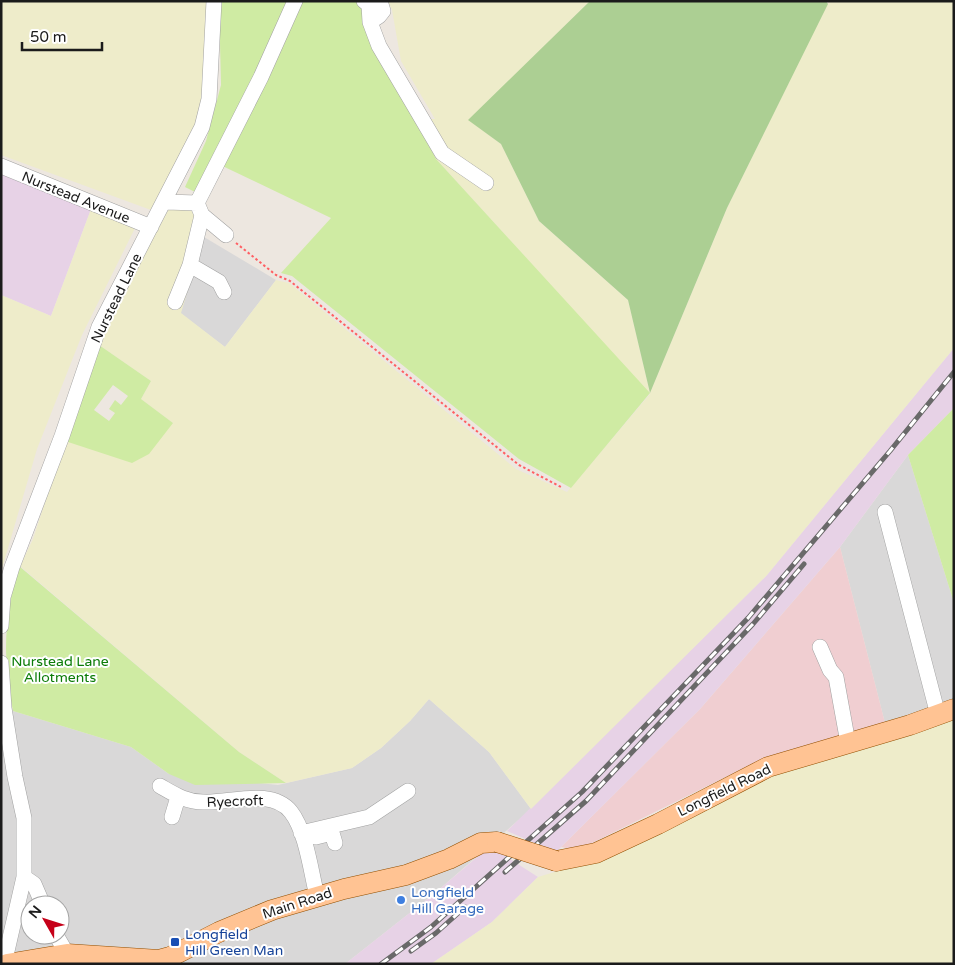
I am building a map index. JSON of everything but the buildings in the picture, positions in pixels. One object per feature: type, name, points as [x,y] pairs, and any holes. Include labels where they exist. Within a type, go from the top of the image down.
[{"type":"main road","name":"Longfield Road","points":[[556,861],[596,853],[658,824],[768,767],[946,712]]},
{"type":"main road","name":"Main Road","points":[[6,964],[67,954],[160,962],[219,932],[272,910],[317,896],[406,875],[450,859],[482,843],[497,842],[556,861]]},
{"type":"street","name":"Nurstead Lane","points":[[1,626],[3,597],[12,567],[62,436],[99,327],[166,202],[202,127],[210,100],[214,1]]},
{"type":"street","points":[[175,302],[190,265],[200,209],[295,1]]},
{"type":"street","points":[[364,1],[369,5],[370,22],[379,46],[442,153],[486,183]]},
{"type":"street","points":[[370,22],[383,11],[380,1]]},
{"type":"street","name":"Nurstead Avenue","points":[[1,166],[152,227]]},
{"type":"street","points":[[166,202],[200,209],[226,235]]},
{"type":"street","points":[[190,265],[219,282],[224,292]]},
{"type":"street","points":[[886,512],[946,712]]},
{"type":"street","points":[[820,647],[830,670],[836,677],[848,743]]},
{"type":"street","points":[[1,664],[4,708],[14,777],[24,818],[24,877],[6,964]]},
{"type":"street","name":"Ryecroft","points":[[160,786],[178,797],[203,802],[264,798],[291,811],[302,837],[317,896]]},
{"type":"street","points":[[302,837],[369,818],[408,790]]},
{"type":"street","points":[[172,817],[178,797]]},
{"type":"street","points":[[302,837],[332,833],[335,842]]},
{"type":"street","points":[[24,877],[34,884],[39,895]]},
{"type":"street","points":[[62,945],[67,954]]},
{"type":"path","points":[[226,235],[276,275],[290,280],[519,465],[561,487]]},
{"type":"shaded area","points":[[1,1],[210,1],[201,123],[151,210],[1,155]]},
{"type":"shaded area","points":[[388,1],[590,1],[469,120],[501,144],[539,221],[628,300],[650,393],[727,208],[829,1],[954,1],[954,348],[767,575],[531,809],[489,752],[429,699],[410,721],[381,748],[352,768],[286,783],[239,752],[20,566],[33,539],[65,441],[173,423],[141,399],[151,381],[99,345],[122,289],[170,207],[191,209],[204,237],[181,313],[225,347],[276,280],[289,283],[516,469],[567,492],[650,394],[436,159],[416,119],[435,119],[401,61],[392,10]]},
{"type":"shaded area","points":[[1,173],[91,209],[51,316],[1,295]]},
{"type":"shaded area","points":[[93,204],[138,222],[82,335],[37,449],[1,572],[1,295],[51,316]]},
{"type":"shaded area","points":[[204,237],[276,280],[225,347],[180,313]]},
{"type":"shaded area","points":[[954,348],[954,408],[908,455],[840,547],[700,709],[556,852],[507,831],[767,575]]},
{"type":"shaded area","points":[[908,455],[954,603],[954,699],[885,723],[840,547]]},
{"type":"shaded area","points":[[840,547],[885,723],[750,765],[578,850],[561,847],[700,709]]},
{"type":"shaded area","points":[[429,699],[489,752],[531,809],[435,893],[345,964],[1,964],[1,710],[13,711],[131,747],[169,774],[278,785],[352,768],[381,748],[410,721]]},
{"type":"shaded area","points":[[954,717],[954,964],[431,964],[492,922],[538,877],[617,853],[731,793],[808,760]]},
{"type":"shaded area","points":[[490,846],[538,877],[492,922],[431,964],[345,964],[435,893]]},
{"type":"green space","points":[[219,1],[359,1],[436,159],[650,393],[571,488],[519,459],[292,276],[281,273],[331,218],[212,161],[197,193],[185,187],[206,141],[221,85]]},
{"type":"green space","points":[[590,1],[826,1],[828,4],[727,208],[650,393],[628,300],[539,221],[501,144],[468,120]]},
{"type":"green space","points":[[99,345],[151,381],[141,399],[173,423],[149,454],[132,463],[65,441]],"holes":[[[113,385],[128,396],[121,405],[115,400],[109,409],[115,413],[109,421],[94,410]]]},
{"type":"green space","points":[[954,408],[954,603],[908,455]]},
{"type":"green space","name":"Nurstead Lane Allotments","points":[[19,566],[239,752],[286,783],[195,785],[169,774],[131,747],[13,711],[7,674],[6,638],[10,602]]},
{"type":"railway","points":[[381,964],[431,927],[582,792],[748,618],[890,451],[954,372]]},
{"type":"railway","points":[[505,872],[586,801],[753,624],[804,564]]},
{"type":"railway","points":[[411,951],[436,933],[465,907]]},
{"type":"place","name":"Longfield Hill Garage","points":[[401,900]]},
{"type":"place","name":"Longfield Hill Green Man","points":[[175,942]]}]
